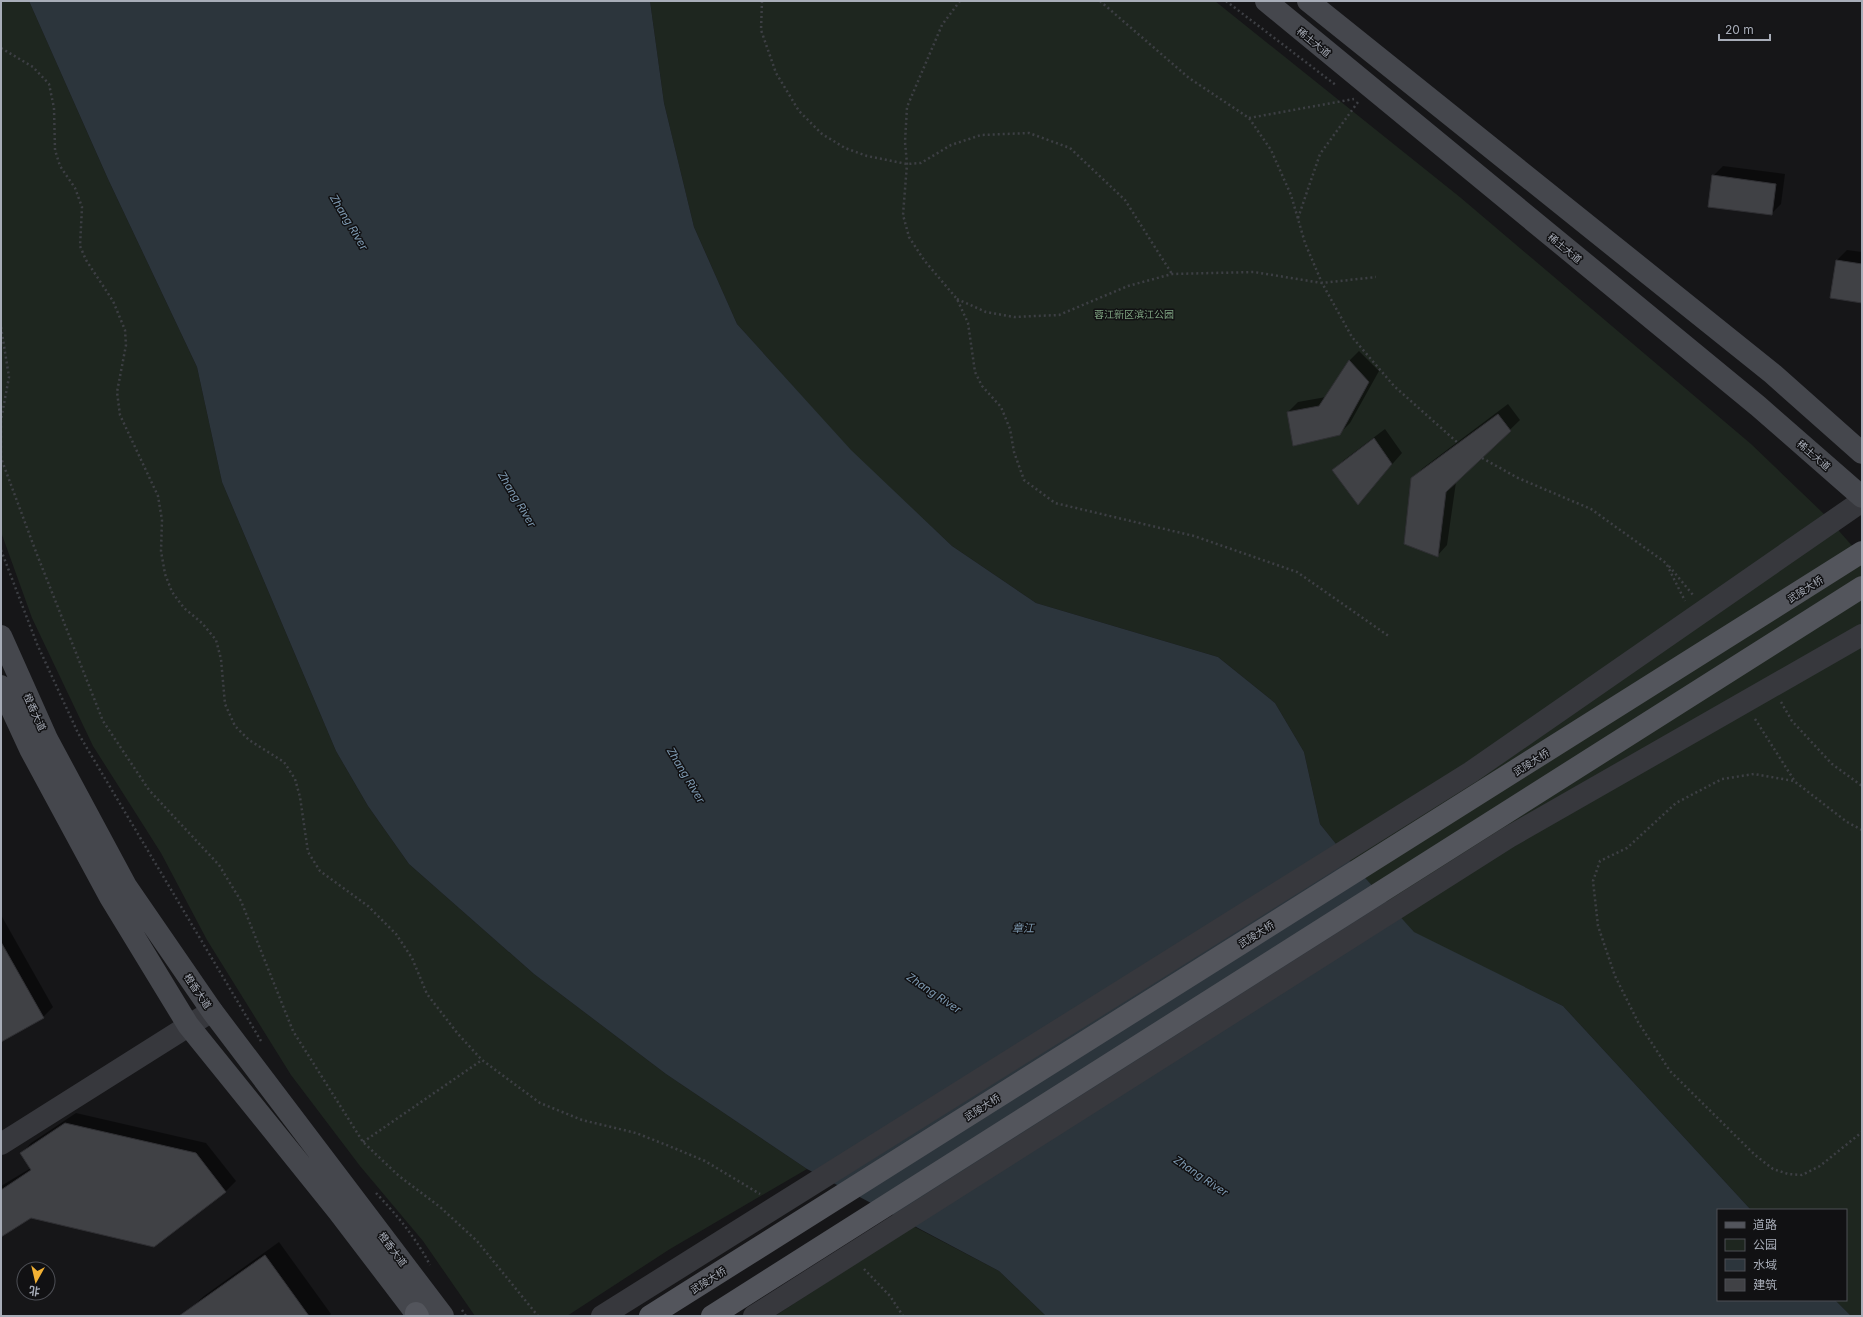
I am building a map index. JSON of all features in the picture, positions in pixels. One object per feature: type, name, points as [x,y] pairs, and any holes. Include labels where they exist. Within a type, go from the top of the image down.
[{"type":"main road","name":"稀土大道","points":[[1266,1],[1758,406],[1862,497]]},
{"type":"main road","points":[[1308,1],[1773,374],[1862,453]]},
{"type":"main road","points":[[1721,642],[1862,536]]},
{"type":"main road","name":"武陵大桥","points":[[650,1316],[1862,552]]},
{"type":"main road","points":[[712,1316],[1862,587]]},
{"type":"main road","points":[[1735,667],[1862,597]]},
{"type":"main road","name":"橙香大道","points":[[1,636],[47,739],[126,886],[212,1011],[450,1310]]},
{"type":"main road","name":"橙香大道","points":[[1,686],[30,749],[110,897],[188,1025],[338,1211],[418,1315]]},
{"type":"street","points":[[602,1316],[1471,772],[1862,501]]},
{"type":"street","points":[[754,1316],[1509,837],[1862,635]]},
{"type":"street","points":[[1,1144],[212,1011]]},
{"type":"path","points":[[762,1],[761,30],[776,73],[799,111],[822,134],[845,148],[867,156],[907,164],[921,163],[951,145],[981,135],[1029,133],[1070,148],[1125,200],[1172,274]]},
{"type":"path","points":[[960,1],[942,25],[907,107],[905,142],[907,164],[903,215],[909,237],[924,260],[957,299],[968,323],[975,372],[982,386],[1002,407],[1010,430],[1014,452],[1024,480],[1055,503],[1194,536],[1297,572],[1390,637]]},
{"type":"path","points":[[1100,1],[1189,78],[1249,118],[1271,150],[1291,195],[1298,219],[1322,283],[1352,337],[1394,386],[1458,443]]},
{"type":"path","points":[[1,44],[1,48],[33,67],[49,84],[54,108],[55,150],[60,166],[75,188],[82,207],[80,246],[86,260],[113,301],[124,330],[126,345],[117,392],[120,415],[158,496],[162,520],[162,551],[165,574],[172,592],[184,608],[202,623],[216,640],[221,659],[225,704],[235,726],[249,740],[284,762],[295,779],[300,797],[308,852],[320,871],[368,906],[396,934],[412,958],[427,994],[458,1034],[482,1060],[540,1103],[582,1120],[636,1133],[669,1146],[705,1161],[762,1195]]},
{"type":"path","points":[[1249,118],[1354,99]]},
{"type":"path","points":[[1298,219],[1320,154],[1358,102]]},
{"type":"path","points":[[957,299],[986,312],[1007,316],[1059,315],[1128,286],[1172,274],[1254,272],[1322,283],[1376,277]]},
{"type":"path","points":[[1,327],[9,377],[1,420],[1,458],[103,721],[149,790],[223,871],[241,901],[293,1031],[363,1142],[399,1176],[440,1208],[477,1241],[538,1316]]},
{"type":"path","points":[[1482,458],[1518,478],[1591,509],[1666,563],[1687,606]]},
{"type":"path","points":[[1,550],[37,644],[78,732],[261,1042]]},
{"type":"path","points":[[1751,713],[1794,781],[1847,822],[1862,830]]},
{"type":"path","points":[[1794,781],[1754,774],[1722,779],[1676,803],[1627,848],[1600,862],[1593,881],[1598,926],[1614,976],[1638,1022],[1670,1071],[1755,1155],[1773,1169],[1788,1174],[1802,1175],[1820,1166],[1862,1132]]},
{"type":"path","points":[[363,1142],[482,1060]]},
{"type":"path","points":[[374,1191],[395,1214],[422,1248],[432,1269]]},
{"type":"path","points":[[862,1266],[890,1296],[903,1316]]},
{"type":"path","points":[[450,1310],[466,1316]]},
{"type":"green space","points":[[1,1],[29,1],[108,179],[197,367],[222,482],[336,751],[368,806],[409,864],[534,974],[666,1074],[807,1169],[670,1249],[567,1316],[475,1316],[423,1241],[360,1166],[291,1075],[207,940],[161,853],[93,746],[32,618],[1,532]]},
{"type":"green space","name":"蓉江新区滨江公园","points":[[650,1],[1215,1],[1461,198],[1751,444],[1824,514],[1862,557],[1862,1316],[1851,1316],[1836,1301],[1847,1301],[1847,1209],[1750,1209],[1563,1006],[1414,933],[1349,860],[1320,824],[1304,752],[1275,703],[1218,657],[1036,603],[952,546],[851,451],[737,324],[694,227],[664,103]]},
{"type":"green space","points":[[913,1226],[999,1271],[1046,1316],[775,1316]]},
{"type":"water","name":"章江","points":[[29,1],[650,1],[664,103],[694,227],[737,324],[851,450],[952,546],[1036,603],[1218,657],[1275,703],[1304,752],[1320,824],[1349,860],[1414,932],[1563,1006],[1750,1209],[1717,1209],[1717,1301],[1836,1301],[1851,1316],[1046,1316],[999,1271],[807,1169],[666,1074],[534,974],[409,864],[368,806],[336,751],[222,482],[197,367],[108,179]]},
{"type":"building","points":[[1712,175],[1776,184],[1772,215],[1708,207]]},
{"type":"building","points":[[1836,260],[1862,264],[1862,303],[1830,298]]},
{"type":"building","points":[[1349,360],[1369,382],[1340,435],[1293,446],[1287,412],[1319,406]]},
{"type":"building","points":[[1498,414],[1511,431],[1446,492],[1438,557],[1404,544],[1411,478]]},
{"type":"building","points":[[1374,438],[1392,464],[1358,505],[1332,470]]},
{"type":"building","points":[[1,942],[44,1018],[1,1042]]},
{"type":"building","points":[[65,1123],[196,1153],[226,1192],[154,1247],[31,1218],[1,1237],[1,1190],[31,1170],[20,1153]]},
{"type":"building","points":[[265,1255],[309,1316],[179,1316]]},
{"type":"water label","name":"Zhang River","points":[[349,222]]},
{"type":"water label","name":"Zhang River","points":[[517,499]]},
{"type":"water label","name":"Zhang River","points":[[686,775]]},
{"type":"water label","name":"Zhang River","points":[[934,993]]},
{"type":"water label","name":"Zhang River","points":[[1201,1176]]}]
